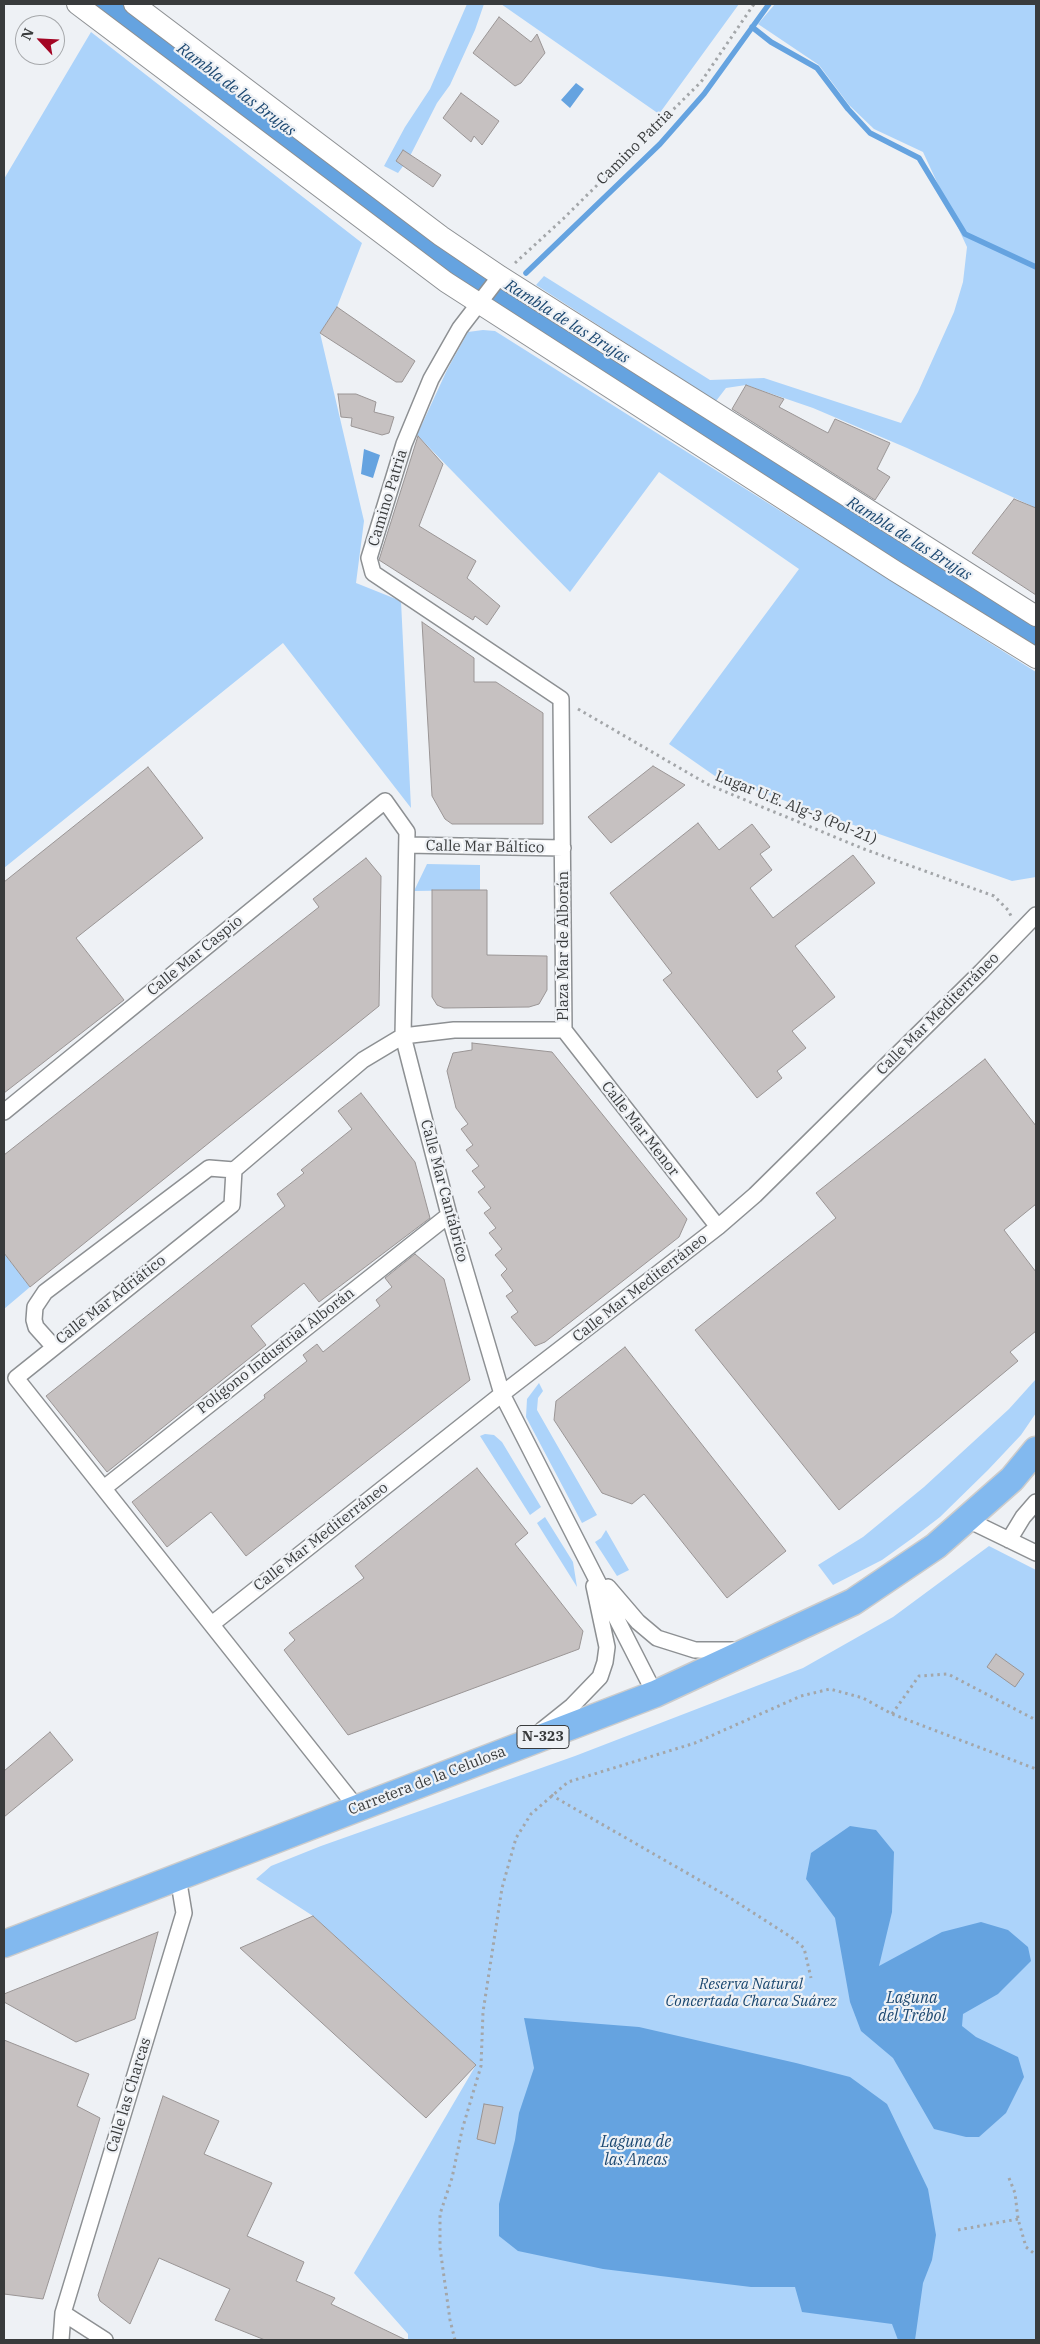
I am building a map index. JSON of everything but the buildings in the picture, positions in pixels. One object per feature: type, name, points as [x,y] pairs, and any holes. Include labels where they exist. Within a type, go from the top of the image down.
[{"type":"highway","name":"Carretera de la Celulosa","points":[[4,1944],[655,1694],[853,1602],[936,1546],[1012,1479],[1036,1450]]},
{"type":"street","points":[[77,4],[392,243],[895,571],[1036,658]]},
{"type":"street","points":[[134,4],[498,279],[1036,616]]},
{"type":"street","points":[[479,300],[498,279]]},
{"type":"street","name":"Camino Patria","points":[[479,300],[460,328],[431,379],[404,444],[369,558],[373,573],[561,699]]},
{"type":"street","name":"Plaza Mar de Alborán","points":[[403,1036],[454,1030],[564,1030],[561,699]]},
{"type":"street","name":"Calle Mar Cantábrico","points":[[385,801],[407,832],[403,1036],[449,1214],[502,1394],[655,1694]]},
{"type":"street","name":"Calle Mar Caspio","points":[[4,1112],[385,801]]},
{"type":"street","name":"Calle Mar Báltico","points":[[407,846],[563,848]]},
{"type":"street","name":"Calle Mar Mediterráneo","points":[[212,1624],[502,1394],[718,1228],[769,1181],[982,972],[1036,915]]},
{"type":"street","name":"Calle Mar Menor","points":[[564,1030],[718,1228]]},
{"type":"street","points":[[234,1170],[363,1060],[403,1036]]},
{"type":"street","name":"Calle Mar Adriático","points":[[209,1168],[234,1170],[232,1206],[53,1346],[36,1327],[34,1320],[35,1306],[45,1292],[209,1168]]},
{"type":"street","name":"Polígono Industrial Alborán","points":[[104,1488],[449,1214]]},
{"type":"street","points":[[53,1346],[16,1378],[357,1808]]},
{"type":"street","points":[[1009,1540],[1023,1517],[1036,1502]]},
{"type":"street","points":[[966,1519],[1036,1554]]},
{"type":"street","name":"Calle Mar Cantábrico","points":[[589,1565],[638,1622],[657,1638],[695,1650],[750,1650]]},
{"type":"street","name":"Calle Mar Cantábrico","points":[[524,1744],[572,1706],[600,1677],[607,1647],[589,1565]]},
{"type":"street","name":"Calle las Charcas","points":[[61,2340],[63,2313],[184,1913],[178,1876]]},
{"type":"street","points":[[63,2313],[105,2340]]},
{"type":"path","name":"Camino Patria","points":[[498,279],[563,219],[701,82],[754,4]]},
{"type":"path","name":"Lugar U.E. Alg-3 (Pol-21)","points":[[561,699],[709,785],[864,849],[994,896],[1008,910],[1019,932]]},
{"type":"path","points":[[892,1714],[919,1676],[948,1674],[1036,1720]]},
{"type":"path","points":[[455,2340],[450,2320],[440,2248],[440,2214],[452,2178],[462,2130],[481,2066],[483,2012],[502,1888],[516,1838],[531,1814],[568,1782],[695,1743],[811,1694],[830,1689],[862,1698],[892,1714],[1036,1770]]},
{"type":"path","points":[[551,1795],[727,1896],[791,1937],[804,1948],[811,1978]]},
{"type":"path","points":[[1009,2178],[1015,2193],[1018,2219],[1026,2247],[1036,2255]]},
{"type":"path","points":[[958,2230],[1018,2219]]},
{"type":"green space","points":[[467,4],[484,4],[475,30],[450,85],[437,103],[409,158],[398,173],[384,166],[405,127],[430,89]]},
{"type":"green space","points":[[501,4],[739,4],[659,114]]},
{"type":"green space","points":[[775,4],[1036,4],[1036,508],[907,448],[813,408],[746,385],[726,388],[716,401],[536,285],[544,276],[710,380],[764,378],[901,423],[918,392],[954,312],[963,282],[967,247],[923,152],[874,129],[849,105],[819,65],[758,24]]},
{"type":"green space","points":[[91,32],[362,243],[337,307],[320,333],[364,521],[356,583],[401,601],[411,808],[283,643],[4,868],[4,179]]},
{"type":"green space","points":[[495,331],[1036,672],[1036,877],[1012,881],[715,776],[669,744],[799,569],[659,472],[570,592],[417,435],[447,370],[468,332]]},
{"type":"green space","points":[[427,864],[480,865],[480,890],[414,891]]},
{"type":"green space","points":[[4,1253],[30,1287],[4,1309]]},
{"type":"green space","points":[[1036,1379],[1036,1413],[1021,1435],[988,1470],[940,1517],[914,1537],[882,1560],[833,1585],[818,1565],[863,1537],[924,1487],[1009,1409]]},
{"type":"green space","points":[[539,1383],[543,1391],[538,1398],[537,1410],[597,1515],[582,1523],[526,1417],[527,1399]]},
{"type":"green space","points":[[485,1434],[494,1435],[502,1442],[541,1507],[530,1515],[480,1436]]},
{"type":"green space","points":[[545,1517],[573,1562],[577,1587],[537,1523]]},
{"type":"green space","points":[[606,1530],[629,1570],[617,1576],[595,1542],[601,1538]]},
{"type":"green space","name":"Reserva Natural Concertada Charca Suárez","points":[[989,1546],[1036,1570],[1036,2340],[408,2340],[408,2334],[354,2273],[476,2065],[313,1916],[256,1879],[271,1866],[321,1846],[575,1756],[803,1668],[893,1617]]},
{"type":"water","name":"Rambla de las Brujas","points":[[87,4],[123,4],[255,103],[1036,623],[1036,650],[492,304]]},
{"type":"water","points":[[576,83],[584,89],[570,108],[561,100]]},
{"type":"water","points":[[364,449],[380,455],[373,478],[361,474]]},
{"type":"water","name":"Laguna del Trébol","points":[[850,1826],[876,1830],[894,1852],[892,1912],[879,1966],[942,1932],[981,1922],[1008,1930],[1028,1947],[1031,1961],[998,1994],[963,2014],[962,2026],[976,2037],[1018,2057],[1024,2077],[1006,2113],[979,2137],[966,2137],[934,2129],[893,2058],[861,2031],[850,2002],[835,1918],[806,1879],[811,1853]]},
{"type":"water","name":"Laguna de las Aneas","points":[[524,2018],[639,2027],[796,2063],[850,2077],[887,2104],[928,2189],[936,2235],[932,2260],[923,2283],[915,2340],[898,2340],[892,2324],[802,2312],[795,2287],[751,2287],[603,2269],[518,2251],[499,2236],[499,2204],[515,2140],[519,2113],[534,2068]]},
{"type":"waterway","points":[[526,273],[660,144],[704,94],[769,4]]},
{"type":"waterway","points":[[752,27],[771,42],[817,68],[848,109],[870,133],[919,158],[965,234],[1036,267]]}]
